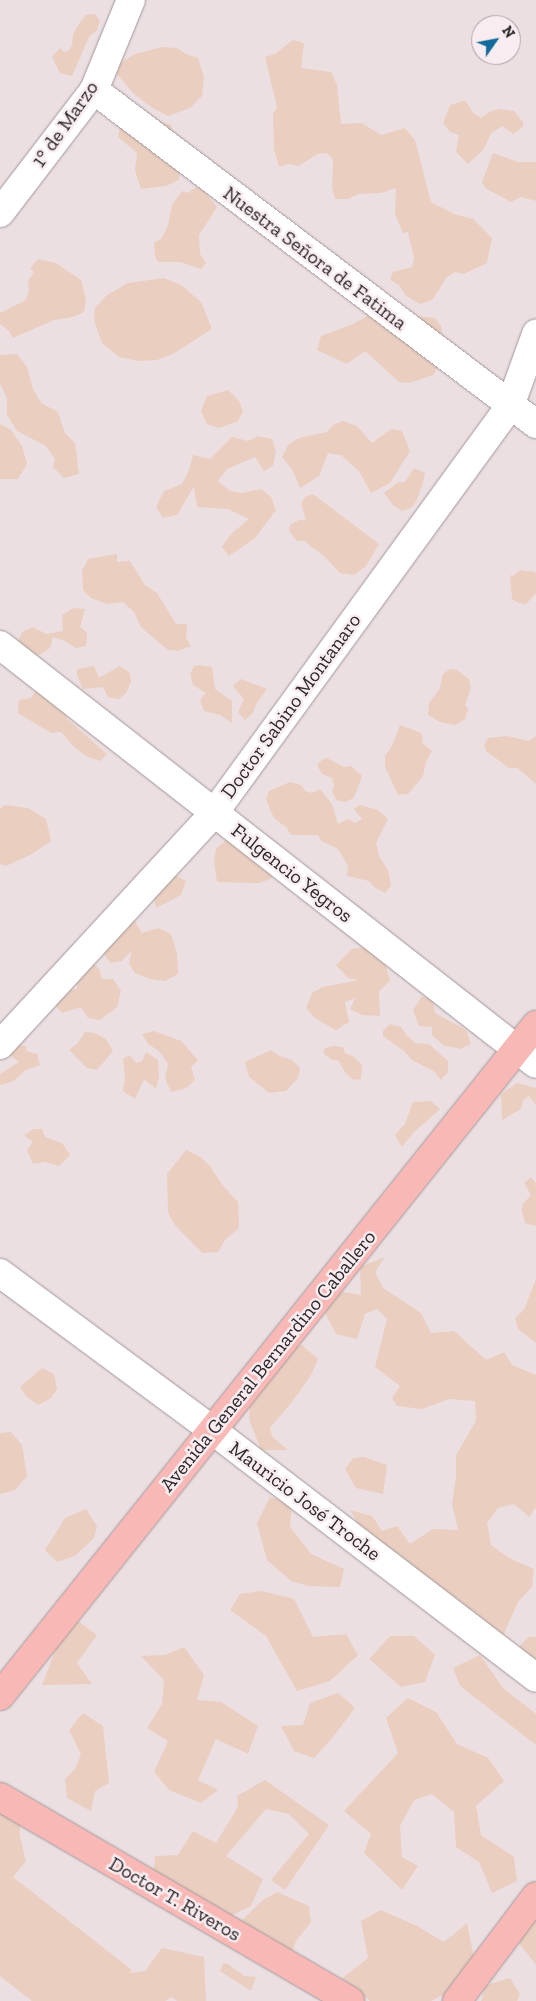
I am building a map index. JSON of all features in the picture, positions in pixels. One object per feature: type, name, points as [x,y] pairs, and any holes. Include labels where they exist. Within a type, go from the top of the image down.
[{"type":"main road","name":"Avenida General Bernardino Caballero","points":[[0,1696],[212,1430],[527,1057],[536,1025]]},
{"type":"main road","name":"Doctor T. Riveros","points":[[0,1798],[350,2001]]},
{"type":"main road","points":[[457,2001],[536,1896]]},
{"type":"street","name":"1° de Marzo","points":[[0,213],[94,90],[131,0]]},
{"type":"street","name":"Nuestra Señora de Fatima","points":[[94,90],[536,424]]},
{"type":"street","name":"Doctor Sabino Montanaro","points":[[0,1045],[214,812],[510,406],[536,334]]},
{"type":"street","name":"Fulgencio Yegros","points":[[0,645],[527,1057]]},
{"type":"street","name":"Mauricio José Troche","points":[[0,1273],[212,1430],[536,1678]]},
{"type":"shaded area","points":[[95,14],[100,21],[97,30],[89,37],[72,76],[60,73],[52,57],[60,48],[66,53],[72,46],[73,34],[80,22],[86,15]]},
{"type":"shaded area","points":[[293,40],[304,43],[301,68],[331,72],[337,85],[341,124],[362,123],[381,135],[405,128],[415,140],[431,202],[454,214],[473,219],[492,238],[487,263],[464,274],[455,272],[447,277],[432,300],[420,304],[406,296],[399,285],[390,280],[393,272],[412,267],[414,258],[408,232],[403,233],[395,214],[396,188],[381,193],[359,194],[348,199],[335,199],[332,188],[333,160],[327,153],[318,154],[298,166],[289,164],[279,167],[274,149],[273,114],[277,107],[265,57],[275,54]]},
{"type":"shaded area","points":[[162,47],[177,48],[186,54],[198,58],[204,77],[202,96],[190,108],[168,116],[151,107],[133,93],[117,74],[120,63],[135,54]]},
{"type":"shaded area","points":[[466,101],[473,113],[481,118],[491,111],[500,109],[514,111],[523,122],[523,127],[513,134],[503,126],[492,132],[483,150],[468,164],[456,152],[459,135],[450,132],[443,123],[450,105]]},
{"type":"shaded area","points":[[151,119],[171,125],[180,163],[179,180],[166,186],[141,189],[135,170],[137,153],[118,137],[120,127],[129,122]]},
{"type":"shaded area","points":[[493,153],[518,162],[536,162],[536,201],[521,197],[511,202],[485,188],[482,182]]},
{"type":"shaded area","points":[[202,184],[204,191],[217,207],[199,235],[200,254],[206,263],[201,269],[180,262],[158,262],[155,256],[154,243],[162,238],[168,225],[172,205],[182,191],[187,193]]},
{"type":"shaded area","points":[[38,259],[56,263],[81,280],[86,300],[84,312],[73,317],[54,320],[13,338],[9,331],[0,324],[0,313],[26,300],[29,290],[28,281],[34,272],[30,269]]},
{"type":"shaded area","points":[[164,278],[181,285],[201,302],[212,329],[173,354],[157,360],[139,361],[119,357],[102,343],[94,320],[95,308],[107,295],[128,283]]},
{"type":"shaded area","points":[[375,312],[435,318],[441,326],[445,345],[439,366],[433,375],[410,383],[399,382],[365,351],[347,364],[317,350],[321,336],[353,324]]},
{"type":"shaded area","points":[[17,354],[27,367],[33,389],[41,403],[58,412],[65,433],[75,443],[79,474],[64,478],[53,467],[55,459],[46,446],[17,431],[7,415],[7,399],[0,383],[0,355]]},
{"type":"shaded area","points":[[228,390],[239,401],[243,411],[238,421],[219,428],[207,424],[201,411],[207,396]]},
{"type":"shaded area","points":[[343,421],[357,426],[372,443],[391,429],[402,431],[410,451],[390,483],[371,493],[359,471],[341,455],[328,453],[319,476],[300,488],[292,469],[282,457],[288,445],[299,438],[327,432],[333,425]]},
{"type":"shaded area","points":[[0,424],[11,430],[22,446],[27,464],[18,479],[0,479]]},
{"type":"shaded area","points":[[258,436],[272,439],[276,452],[273,466],[264,471],[255,457],[227,469],[218,481],[230,491],[243,493],[261,489],[271,497],[276,510],[255,538],[229,556],[222,547],[231,534],[249,519],[228,509],[197,507],[194,486],[177,515],[163,518],[156,507],[164,491],[182,484],[189,470],[193,455],[210,459],[232,437],[248,441]]},
{"type":"shaded area","points":[[414,468],[425,473],[423,482],[417,500],[411,508],[402,511],[393,505],[384,493],[397,483],[405,482]]},
{"type":"shaded area","points":[[313,494],[379,544],[366,566],[354,575],[340,573],[324,556],[304,541],[297,541],[289,531],[290,525],[299,520],[306,520],[301,504],[305,497]]},
{"type":"shaded area","points":[[117,554],[117,562],[130,561],[145,585],[157,593],[176,624],[187,624],[186,638],[191,646],[178,651],[168,650],[141,627],[134,612],[123,602],[107,604],[91,598],[83,590],[82,571],[88,559]]},
{"type":"shaded area","points":[[520,570],[535,572],[536,575],[536,593],[526,604],[518,603],[512,599],[510,575],[513,576]]},
{"type":"shaded area","points":[[74,608],[85,609],[80,627],[87,633],[86,646],[76,648],[65,641],[53,637],[50,648],[39,655],[27,653],[18,642],[22,632],[33,627],[46,634],[63,631],[62,615]]},
{"type":"shaded area","points":[[94,666],[99,678],[120,666],[130,673],[131,682],[126,693],[119,699],[108,697],[103,687],[83,689],[77,675],[77,669]]},
{"type":"shaded area","points":[[194,666],[212,667],[215,689],[232,701],[232,723],[220,715],[204,711],[200,700],[206,693],[193,685],[190,674]]},
{"type":"shaded area","points":[[450,669],[457,670],[469,679],[471,688],[465,705],[468,709],[465,719],[455,725],[440,722],[428,715],[429,703],[439,690],[443,674]]},
{"type":"shaded area","points":[[241,679],[267,689],[256,704],[253,713],[245,720],[238,712],[244,699],[233,686]]},
{"type":"shaded area","points":[[36,690],[67,711],[66,718],[107,754],[100,761],[88,757],[75,748],[61,732],[51,733],[18,713],[19,700],[31,698]]},
{"type":"shaded area","points":[[400,725],[421,733],[423,741],[421,742],[432,751],[426,762],[423,776],[408,794],[398,795],[385,767],[385,756],[392,746]]},
{"type":"shaded area","points":[[507,736],[529,741],[536,736],[536,784],[517,768],[509,768],[486,751],[484,745],[488,738]]},
{"type":"shaded area","points":[[327,758],[344,767],[351,766],[362,776],[354,798],[345,802],[336,800],[332,791],[334,785],[332,778],[322,774],[317,765]]},
{"type":"shaded area","points":[[290,782],[301,785],[305,791],[312,793],[320,789],[332,804],[338,824],[348,819],[355,823],[362,819],[354,809],[360,805],[378,810],[388,819],[376,843],[379,856],[388,870],[391,886],[385,893],[374,887],[369,881],[347,876],[348,866],[338,849],[321,841],[318,835],[291,835],[286,827],[275,819],[266,799],[269,791]]},
{"type":"shaded area","points":[[5,805],[28,808],[46,819],[51,841],[32,854],[6,866],[0,864],[0,809]]},
{"type":"shaded area","points":[[228,838],[277,873],[270,879],[259,883],[217,882],[214,861],[216,849]]},
{"type":"shaded area","points":[[177,876],[186,881],[181,895],[156,908],[152,890],[159,877]]},
{"type":"shaded area","points":[[132,917],[142,933],[158,928],[171,934],[177,953],[178,974],[165,981],[150,979],[135,973],[129,964],[132,950],[122,961],[110,963],[99,947]]},
{"type":"shaded area","points":[[364,947],[383,956],[390,981],[379,991],[380,1016],[362,1015],[350,1009],[355,998],[345,1002],[349,1022],[336,1030],[316,1019],[306,1008],[312,993],[323,987],[359,980],[348,978],[336,965],[352,949]]},
{"type":"shaded area","points":[[91,961],[99,969],[102,979],[113,979],[121,991],[117,1007],[100,1020],[88,1018],[81,1007],[62,1013],[53,1003],[69,990],[77,989],[77,976]]},
{"type":"shaded area","points":[[422,996],[433,1001],[435,1013],[466,1030],[471,1044],[460,1049],[443,1045],[432,1035],[432,1027],[419,1026],[413,1010]]},
{"type":"shaded area","points":[[390,1024],[401,1027],[407,1036],[416,1043],[429,1044],[448,1061],[448,1072],[441,1080],[435,1072],[412,1060],[404,1051],[383,1036],[383,1031]]},
{"type":"shaded area","points":[[154,1031],[181,1041],[198,1060],[191,1067],[195,1080],[186,1088],[171,1092],[165,1078],[168,1064],[159,1051],[148,1044],[142,1034]]},
{"type":"shaded area","points":[[85,1032],[95,1033],[106,1039],[113,1051],[97,1070],[87,1068],[69,1050],[77,1044]]},
{"type":"shaded area","points":[[16,1045],[26,1046],[26,1051],[37,1054],[40,1065],[24,1071],[14,1081],[0,1085],[0,1074],[19,1062],[10,1055]]},
{"type":"shaded area","points":[[333,1046],[343,1047],[345,1053],[354,1057],[362,1065],[361,1079],[353,1080],[345,1072],[338,1060],[332,1060],[323,1053],[325,1048]]},
{"type":"shaded area","points":[[271,1050],[279,1056],[292,1060],[300,1068],[298,1078],[286,1091],[269,1093],[249,1077],[245,1062]]},
{"type":"shaded area","points":[[146,1052],[158,1060],[159,1076],[156,1089],[144,1079],[135,1099],[123,1091],[125,1077],[123,1059],[129,1055],[137,1063],[142,1061]]},
{"type":"shaded area","points":[[517,1083],[536,1088],[536,1105],[529,1096],[523,1100],[521,1109],[502,1120],[501,1094]]},
{"type":"shaded area","points":[[431,1101],[440,1109],[413,1133],[402,1147],[395,1135],[405,1124],[413,1102]]},
{"type":"shaded area","points":[[34,1129],[42,1129],[45,1137],[62,1143],[70,1155],[59,1166],[45,1162],[33,1164],[27,1150],[33,1142],[24,1135]]},
{"type":"shaded area","points":[[186,1150],[200,1157],[210,1166],[223,1186],[238,1202],[239,1228],[225,1240],[218,1252],[202,1253],[174,1224],[168,1212],[167,1174]]},
{"type":"shaded area","points":[[531,1177],[536,1183],[536,1226],[525,1223],[522,1211],[522,1205],[531,1195],[524,1183]]},
{"type":"shaded area","points":[[385,1257],[375,1272],[383,1288],[421,1313],[431,1333],[454,1331],[486,1360],[504,1352],[512,1365],[536,1375],[536,1507],[529,1517],[514,1504],[498,1508],[487,1523],[491,1545],[509,1558],[534,1569],[532,1587],[518,1602],[497,1649],[379,1546],[359,1525],[350,1510],[372,1516],[382,1531],[397,1526],[410,1544],[433,1529],[458,1530],[452,1504],[456,1476],[456,1455],[476,1421],[475,1401],[449,1399],[422,1409],[397,1406],[392,1398],[400,1386],[375,1367],[387,1319],[377,1309],[365,1314],[357,1339],[336,1334],[325,1313],[337,1291],[361,1295],[360,1267]]},
{"type":"shaded area","points":[[536,1279],[536,1343],[518,1329],[515,1318],[524,1310]]},
{"type":"shaded area","points":[[302,1345],[318,1359],[311,1375],[270,1428],[272,1436],[288,1450],[261,1450],[249,1419],[251,1392],[288,1350]]},
{"type":"shaded area","points":[[42,1368],[54,1374],[57,1389],[51,1398],[38,1405],[27,1397],[20,1387]]},
{"type":"shaded area","points":[[11,1432],[22,1445],[27,1476],[15,1490],[0,1494],[0,1433]]},
{"type":"shaded area","points":[[364,1457],[387,1465],[383,1494],[356,1488],[345,1469],[353,1458]]},
{"type":"shaded area","points":[[270,1497],[292,1504],[290,1527],[311,1554],[344,1569],[340,1587],[309,1586],[291,1581],[267,1560],[257,1523]]},
{"type":"shaded area","points":[[86,1509],[97,1526],[94,1538],[75,1556],[57,1562],[45,1550],[65,1518]]},
{"type":"shaded area","points":[[262,1591],[294,1599],[313,1637],[346,1634],[358,1655],[330,1681],[297,1691],[266,1636],[230,1610],[240,1594]]},
{"type":"shaded area","points":[[75,1619],[97,1635],[77,1663],[92,1684],[42,1685],[60,1639]]},
{"type":"shaded area","points":[[390,1636],[414,1636],[435,1655],[425,1682],[401,1687],[369,1659]]},
{"type":"shaded area","points":[[528,1637],[536,1637],[536,1675],[522,1660],[520,1646]]},
{"type":"shaded area","points":[[184,1647],[204,1675],[197,1700],[221,1702],[258,1726],[248,1754],[216,1739],[198,1780],[218,1790],[201,1803],[169,1790],[154,1772],[168,1741],[147,1728],[162,1704],[164,1680],[141,1656],[165,1655]]},
{"type":"shaded area","points":[[480,1655],[503,1688],[536,1714],[536,1745],[460,1686],[453,1668]]},
{"type":"shaded area","points":[[338,1693],[355,1708],[333,1737],[314,1758],[294,1751],[281,1726],[303,1725],[310,1703]]},
{"type":"shaded area","points":[[408,1698],[436,1712],[457,1744],[488,1758],[504,1781],[476,1806],[481,1835],[514,1857],[517,1881],[492,1893],[479,1862],[456,1847],[454,1812],[432,1794],[414,1800],[400,1826],[402,1857],[418,1866],[402,1890],[364,1853],[371,1834],[344,1811],[398,1753],[386,1718]]},
{"type":"shaded area","points":[[83,1713],[103,1726],[109,1783],[95,1791],[91,1811],[67,1798],[65,1779],[75,1769],[81,1754],[69,1730]]},
{"type":"shaded area","points":[[265,1780],[329,1825],[285,1890],[271,1880],[309,1834],[289,1814],[266,1809],[226,1856],[263,1879],[251,1906],[222,1920],[153,1878],[155,1856],[178,1855],[193,1831],[216,1843],[238,1807],[237,1796]]},
{"type":"shaded area","points":[[0,1807],[19,1813],[20,1837],[26,1861],[13,1877],[132,1970],[130,1973],[145,1971],[162,1948],[204,1957],[206,2001],[177,2001],[172,1997],[165,2001],[32,2001],[0,1976]]},
{"type":"shaded area","points":[[277,1892],[309,1906],[311,1922],[296,1941],[290,1958],[239,1923],[263,1900]]},
{"type":"shaded area","points":[[381,1910],[417,1926],[444,1942],[467,1923],[475,1963],[446,1993],[431,2001],[370,2001],[342,1978],[368,1958],[361,1921]]},
{"type":"shaded area","points":[[536,1913],[536,1965],[519,1943]]},
{"type":"shaded area","points":[[223,1963],[228,1964],[244,1976],[256,1977],[251,1991],[220,1971]]},
{"type":"shaded area","points":[[510,1978],[520,1994],[517,2001],[481,2001],[486,1985]]}]
